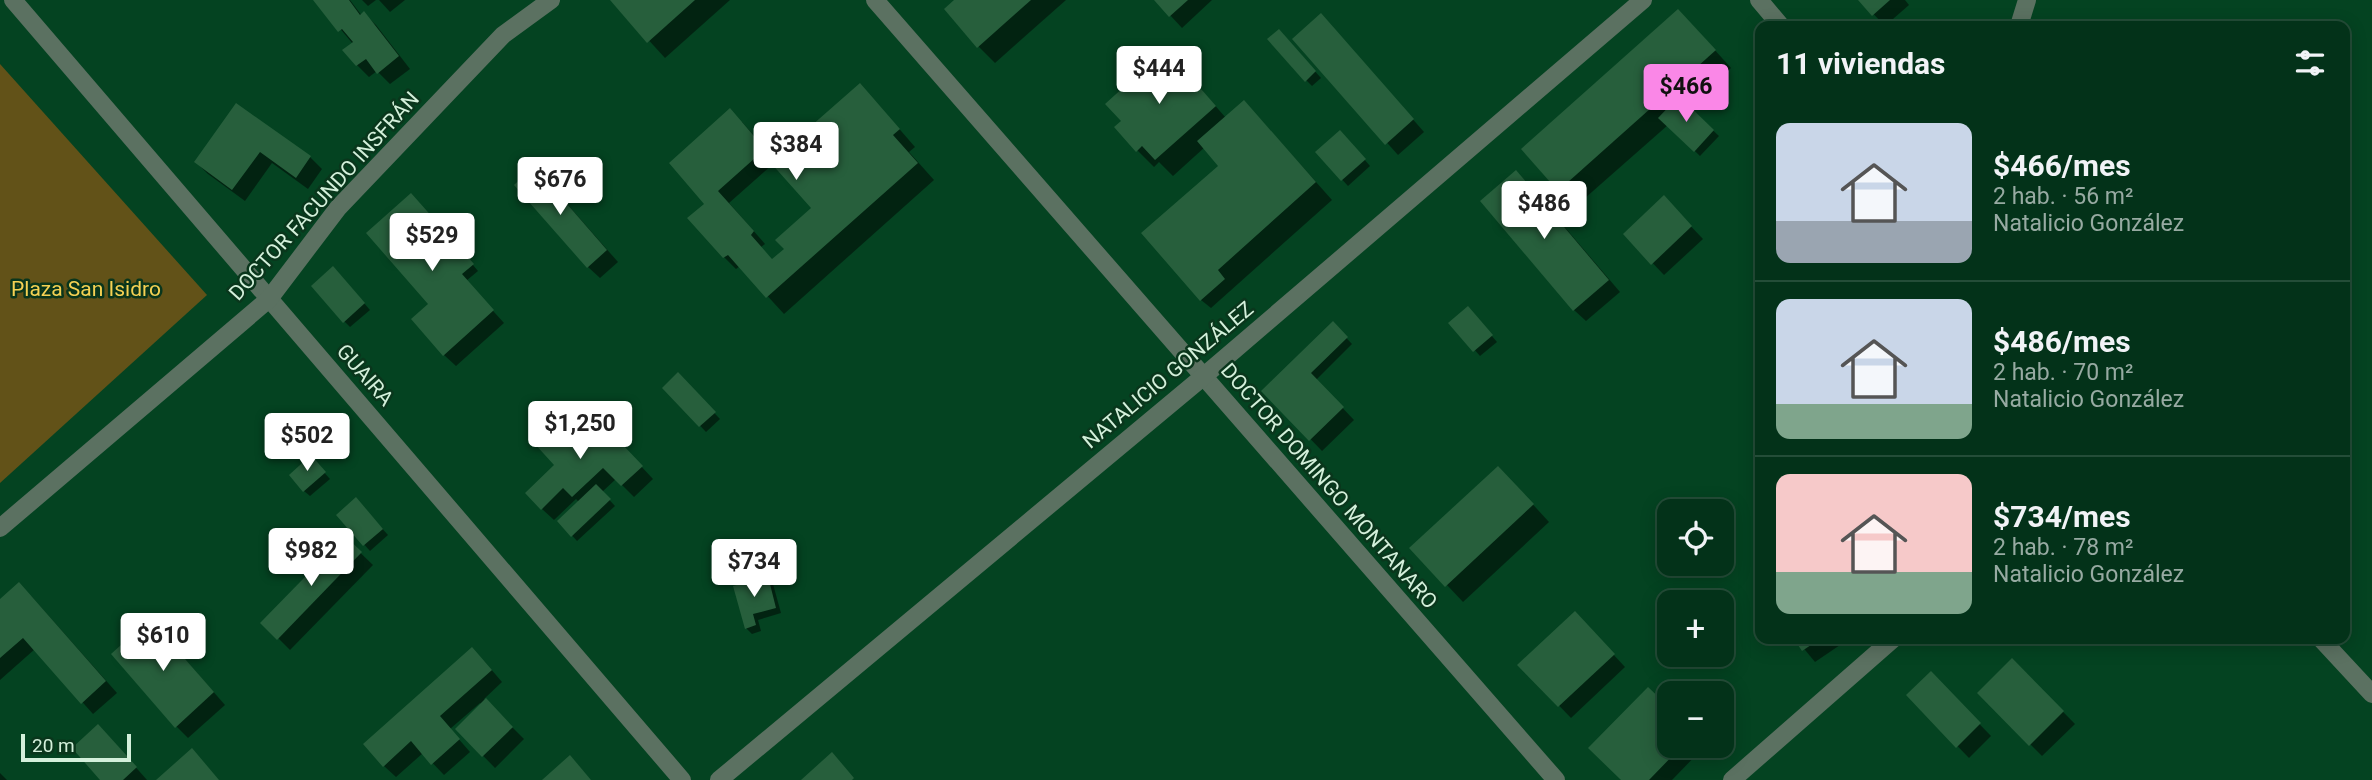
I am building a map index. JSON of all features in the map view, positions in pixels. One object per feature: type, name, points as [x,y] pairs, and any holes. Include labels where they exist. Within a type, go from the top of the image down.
[{"type":"street","name":"GUAIRA","points":[[13,0],[682,780]]},
{"type":"street","name":"DOCTOR FACUNDO INSFRÁN","points":[[0,528],[269,299],[338,208],[503,35],[551,0]]},
{"type":"street","name":"DOCTOR DOMINGO MONTANARO","points":[[875,0],[1556,780]]},
{"type":"street","name":"NATALICIO GONZÁLEZ","points":[[719,780],[1203,376],[1643,0]]},
{"type":"street","points":[[1759,0],[1778,21]]},
{"type":"street","points":[[2021,21],[2027,0]]},
{"type":"street","points":[[1732,780],[1887,644]]},
{"type":"street","points":[[2326,644],[2372,694]]},
{"type":"green space","name":"Plaza San Isidro","points":[[0,64],[207,295],[0,483]]},
{"type":"building","points":[[313,0],[349,0],[360,15],[364,11],[399,56],[377,74],[366,59],[356,66],[342,50],[353,42],[342,29],[338,32]]},
{"type":"building","points":[[610,0],[695,0],[647,43]]},
{"type":"building","points":[[954,0],[1031,0],[977,48],[944,9]]},
{"type":"building","points":[[1154,0],[1188,0],[1169,17]]},
{"type":"building","points":[[1858,0],[1890,0],[1872,16]]},
{"type":"building","points":[[1678,9],[1716,50],[1558,191],[1521,149]]},
{"type":"building","points":[[1321,13],[1414,119],[1385,145],[1292,39]]},
{"type":"building","points":[[1279,29],[1316,71],[1305,82],[1267,39]]},
{"type":"building","points":[[1166,49],[1216,106],[1155,160],[1142,146],[1136,152],[1114,127],[1121,121],[1105,104]]},
{"type":"building","points":[[860,83],[900,129],[893,135],[918,163],[766,298],[728,255],[723,258],[687,218],[704,204],[669,163],[730,108],[765,149],[718,191],[754,231],[751,235],[772,259],[784,249],[775,240],[811,208],[770,162]]},
{"type":"building","points":[[1679,96],[1714,130],[1694,152],[1658,118]]},
{"type":"building","points":[[1244,100],[1316,182],[1218,270],[1225,279],[1200,301],[1141,233],[1218,166],[1197,141]]},
{"type":"building","points":[[236,103],[311,156],[296,178],[260,152],[232,190],[194,162]]},
{"type":"building","points":[[1340,130],[1366,159],[1341,181],[1315,152]]},
{"type":"building","points":[[534,166],[607,250],[587,268],[514,185]]},
{"type":"building","points":[[1516,170],[1609,280],[1573,311],[1480,201]]},
{"type":"building","points":[[411,193],[474,264],[462,274],[494,310],[443,356],[411,319],[428,304],[366,233]]},
{"type":"building","points":[[1664,195],[1692,226],[1651,265],[1623,234]]},
{"type":"building","points":[[333,266],[365,303],[343,323],[311,286]]},
{"type":"building","points":[[1468,306],[1493,335],[1473,352],[1448,323]]},
{"type":"building","points":[[1333,321],[1348,337],[1311,373],[1344,407],[1309,441],[1261,391]]},
{"type":"building","points":[[678,372],[716,412],[699,427],[662,388]]},
{"type":"building","points":[[560,418],[580,440],[600,421],[643,466],[621,486],[603,468],[572,497],[563,488],[541,510],[525,493],[554,465],[534,443]]},
{"type":"building","points":[[311,455],[326,472],[303,492],[289,475]]},
{"type":"building","points":[[1498,466],[1534,504],[1445,587],[1409,548]]},
{"type":"building","points":[[596,484],[611,499],[571,537],[557,521]]},
{"type":"building","points":[[356,497],[383,529],[363,546],[336,515]]},
{"type":"building","points":[[345,536],[362,552],[277,640],[260,623]]},
{"type":"building","points":[[768,576],[776,608],[753,614],[756,625],[745,629],[733,586]]},
{"type":"building","points":[[19,582],[106,681],[81,704],[23,638],[0,658],[0,599]]},
{"type":"building","points":[[1575,611],[1615,654],[1558,707],[1517,665]]},
{"type":"building","points":[[150,619],[214,692],[175,728],[111,654]]},
{"type":"building","points":[[1797,644],[1812,644],[1802,651]]},
{"type":"building","points":[[472,647],[492,670],[440,716],[460,739],[431,765],[411,741],[383,767],[363,744]]},
{"type":"building","points":[[2012,658],[2064,711],[2029,746],[1977,693]]},
{"type":"building","points":[[1931,671],[1981,723],[1956,748],[1906,695]]},
{"type":"building","points":[[1648,687],[1657,696],[1657,758],[1670,758],[1649,780],[1621,780],[1588,748]]},
{"type":"building","points":[[486,698],[513,727],[482,757],[455,729]]},
{"type":"building","points":[[98,724],[137,767],[123,780],[100,780],[72,748]]},
{"type":"building","points":[[192,748],[219,780],[156,780]]},
{"type":"building","points":[[832,752],[854,778],[852,780],[801,780]]},
{"type":"building","points":[[570,755],[591,780],[542,780]]}]
